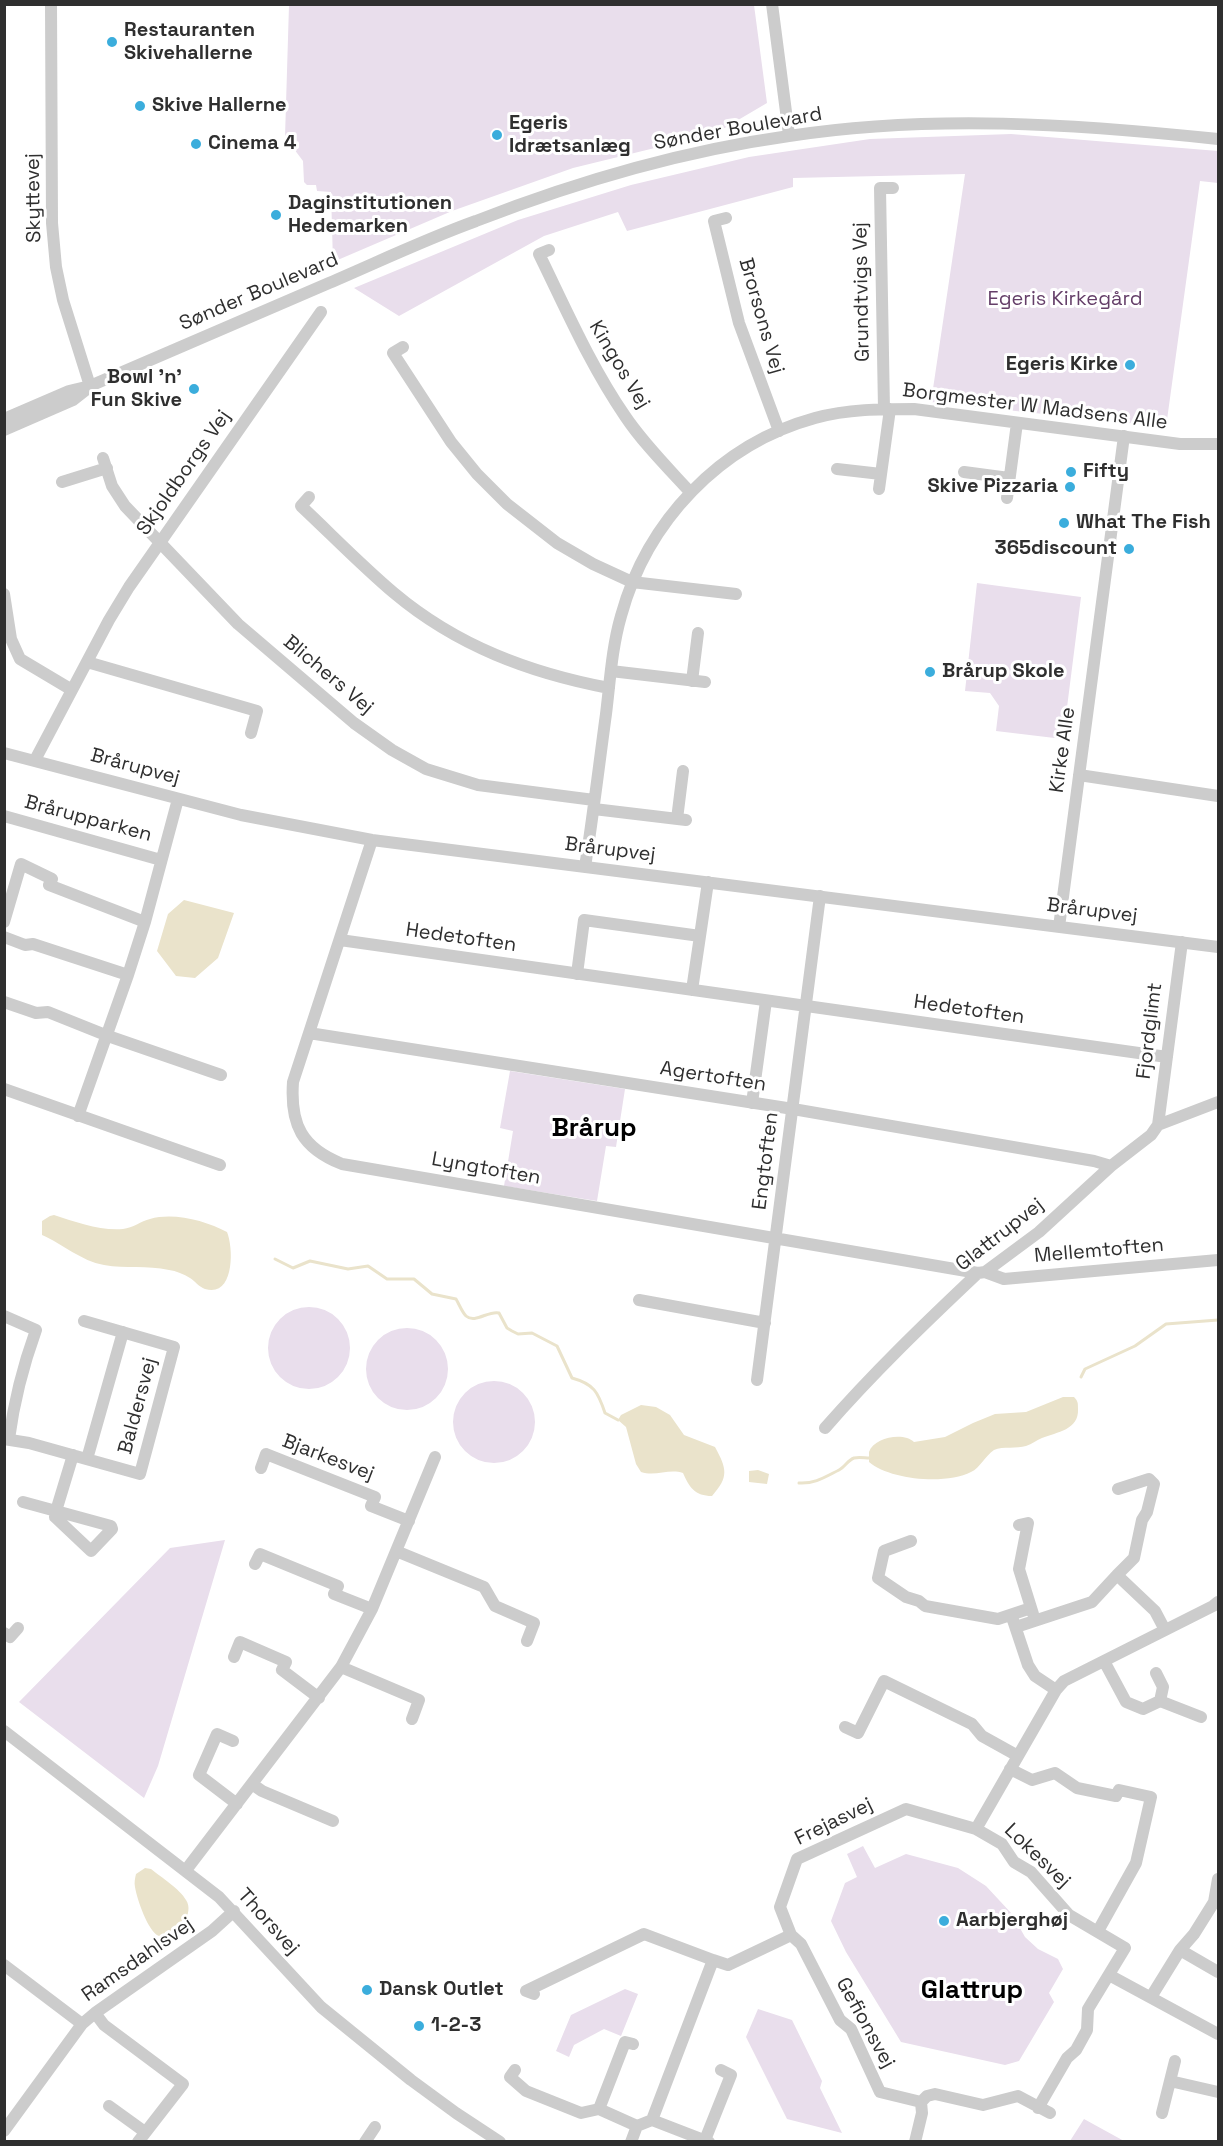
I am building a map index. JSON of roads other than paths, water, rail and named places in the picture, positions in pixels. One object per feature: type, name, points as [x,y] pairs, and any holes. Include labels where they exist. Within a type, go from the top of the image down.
[{"type":"street","name":"Skyttevej","points":[[51,4],[52,223],[56,267],[63,300],[90,386]]},
{"type":"street","points":[[772,4],[789,135]]},
{"type":"street","name":"Sønder Boulevard","points":[[4,419],[69,391],[90,386],[495,214],[622,172],[699,153],[789,135],[894,126],[1012,123],[1091,126],[1218,139]]},
{"type":"street","name":"Grundtvigs Vej","points":[[887,409],[880,188],[892,188]]},
{"type":"street","name":"Brorsons Vej","points":[[726,218],[714,221],[739,323],[779,431]]},
{"type":"street","name":"Kingos Vej","points":[[549,250],[539,254],[603,382],[626,418],[690,492]]},
{"type":"street","name":"Skjoldborgs Vej","points":[[34,760],[119,604],[321,312]]},
{"type":"street","points":[[403,347],[393,353],[451,442],[477,474],[507,504],[557,543],[593,564],[632,582],[736,594]]},
{"type":"street","name":"Sønder Boulevard","points":[[4,430],[72,400],[90,386]]},
{"type":"street","points":[[879,489],[887,409]]},
{"type":"street","name":"Borgmester W Madsens Alle","points":[[585,867],[616,634],[632,582],[650,544],[666,521],[690,492],[735,455],[779,431],[824,416],[847,411],[887,409],[914,409],[1180,444],[1218,444]]},
{"type":"street","points":[[1007,498],[1017,423]]},
{"type":"street","name":"Kirke Alle","points":[[1059,927],[1124,436]]},
{"type":"street","name":"Blichers Vej","points":[[62,482],[105,463],[112,486],[124,506],[238,624],[354,723],[392,750],[426,769],[478,785],[682,820],[683,771]]},
{"type":"street","points":[[837,469],[881,474]]},
{"type":"street","points":[[964,472],[1010,478]]},
{"type":"street","points":[[309,497],[301,506],[394,593],[429,619],[460,638],[528,669],[566,680],[609,688]]},
{"type":"street","points":[[4,594],[11,639],[20,659],[72,690]]},
{"type":"street","points":[[611,671],[698,682],[698,633]]},
{"type":"street","points":[[87,662],[257,711],[251,733]]},
{"type":"street","name":"Brårupvej","points":[[4,753],[282,824],[372,840],[1218,947]]},
{"type":"street","points":[[1079,775],[1218,796]]},
{"type":"street","name":"Brårupparken","points":[[78,1116],[108,1036],[145,922],[178,799]]},
{"type":"street","name":"Brårupparken","points":[[4,816],[161,860]]},
{"type":"street","name":"Lyngtoften","points":[[372,840],[293,1082],[291,1101],[294,1118],[309,1145],[323,1157],[342,1164],[982,1273]]},
{"type":"street","points":[[4,922],[21,864],[52,879],[49,885],[145,922]]},
{"type":"street","points":[[692,990],[708,882]]},
{"type":"street","name":"Engtoften","points":[[757,1380],[820,896]]},
{"type":"street","points":[[577,974],[584,920],[700,936]]},
{"type":"street","points":[[4,937],[26,945],[33,944],[128,975]]},
{"type":"street","name":"Hedetoften","points":[[340,940],[1167,1057]]},
{"type":"street","name":"Fjordglimt","points":[[1158,1125],[1182,942]]},
{"type":"street","points":[[752,1103],[766,1001]]},
{"type":"street","points":[[4,1002],[36,1014],[48,1012],[108,1036],[221,1075]]},
{"type":"street","name":"Agertoften","points":[[309,1033],[793,1109],[1094,1161],[1111,1166]]},
{"type":"street","points":[[4,1089],[220,1165]]},
{"type":"street","name":"Glattrupvej","points":[[825,1428],[902,1345],[982,1273],[1039,1232],[1111,1166],[1151,1135],[1158,1125],[1218,1102]]},
{"type":"street","name":"Mellemtoften","points":[[982,1273],[1004,1280],[1218,1260]]},
{"type":"street","points":[[639,1300],[765,1323]]},
{"type":"street","name":"Baldersvej","points":[[4,1316],[36,1330],[22,1366],[7,1439],[140,1474],[174,1347],[84,1321]]},
{"type":"street","name":"Baldersvej","points":[[87,1459],[123,1332]]},
{"type":"street","name":"Bjarkesvej","points":[[261,1468],[266,1454],[375,1497],[371,1506],[409,1521]]},
{"type":"street","points":[[23,1502],[57,1511],[73,1455]]},
{"type":"street","points":[[186,1870],[320,1698],[341,1667],[372,1609],[435,1457]]},
{"type":"street","points":[[911,1541],[884,1551],[878,1578],[906,1597],[919,1601],[925,1606],[998,1619],[1011,1615],[1033,1615],[1092,1602],[1134,1558],[1142,1520],[1147,1512],[1154,1484],[1149,1479],[1118,1489]]},
{"type":"street","points":[[1019,1525],[1028,1523],[1019,1569],[1033,1615]]},
{"type":"street","points":[[396,1551],[484,1587],[495,1606],[534,1623],[527,1641]]},
{"type":"street","points":[[255,1564],[260,1554],[338,1586],[334,1594],[372,1609]]},
{"type":"street","points":[[1117,1575],[1155,1611],[1166,1630]]},
{"type":"street","name":"Lokesvej","points":[[1109,1975],[1125,1948],[1069,1915],[1031,1872],[1014,1862],[1002,1844],[976,1828],[1056,1690],[1064,1681],[1218,1602]]},
{"type":"street","points":[[1011,1615],[1028,1665],[1035,1676],[1056,1690]]},
{"type":"street","points":[[1016,1627],[1033,1615]]},
{"type":"street","points":[[4,1633],[10,1637],[18,1628]]},
{"type":"street","points":[[234,1656],[240,1642],[286,1662],[282,1670],[320,1698]]},
{"type":"street","points":[[1104,1661],[1126,1702],[1143,1709],[1160,1701],[1201,1717]]},
{"type":"street","points":[[341,1667],[419,1700],[412,1719]]},
{"type":"street","points":[[1156,1673],[1163,1687],[1160,1701]]},
{"type":"street","points":[[845,1726],[858,1733],[884,1682],[972,1724],[982,1736],[1018,1756]]},
{"type":"street","name":"Thorsvej","points":[[4,1731],[186,1870],[234,1911],[303,1990],[321,2007],[411,2080],[500,2142]]},
{"type":"street","points":[[233,1741],[217,1734],[199,1775],[237,1804]]},
{"type":"street","points":[[1010,1769],[1032,1780],[1055,1773],[1077,1788],[1116,1796],[1119,1790],[1151,1797],[1136,1863],[1098,1931]]},
{"type":"street","points":[[252,1784],[262,1791],[333,1821]]},
{"type":"street","name":"Frejasvej","points":[[791,1935],[780,1906],[797,1859],[906,1809],[976,1828]]},
{"type":"street","points":[[1151,1996],[1214,1902],[1218,1880]]},
{"type":"street","name":"Ramsdahlsvej","points":[[4,2131],[82,2024],[94,2013],[212,1931],[234,1911]]},
{"type":"street","points":[[534,1994],[526,1991],[644,1934],[728,1965],[791,1935]]},
{"type":"street","name":"Gefionsvej","points":[[791,1935],[801,1944],[840,2020],[851,2029],[880,2092],[921,2102]]},
{"type":"street","points":[[1180,1950],[1218,1972]]},
{"type":"street","points":[[652,2120],[713,1960]]},
{"type":"street","points":[[4,1965],[82,2024]]},
{"type":"street","points":[[1038,2108],[1067,2058],[1076,2050],[1087,2030],[1088,2008],[1109,1975],[1218,2034]]},
{"type":"street","points":[[94,2013],[105,2025],[183,2084],[142,2137],[109,2106]]},
{"type":"street","points":[[599,2109],[625,2042],[633,2044]]},
{"type":"street","points":[[1162,2113],[1175,2061]]},
{"type":"street","points":[[515,2070],[510,2077],[526,2091],[581,2113],[599,2109],[637,2126],[652,2120],[707,2141],[731,2074],[721,2070]]},
{"type":"street","points":[[1170,2080],[1218,2092]]},
{"type":"street","points":[[915,2142],[922,2113],[921,2102],[927,2096],[935,2094],[983,2105],[1018,2096],[1050,2113]]},
{"type":"street","points":[[631,2142],[637,2126]]},
{"type":"street","points":[[365,2142],[375,2127]]},
{"type":"waterway","points":[[275,1259],[293,1268],[310,1261],[348,1269],[368,1266],[387,1279],[414,1279],[432,1294],[456,1299],[466,1316],[470,1318],[499,1313],[507,1328],[512,1331],[518,1334],[532,1333],[557,1346],[572,1378],[590,1386],[597,1394],[605,1413],[618,1420]]},
{"type":"waterway","points":[[1081,1377],[1085,1369],[1135,1346],[1166,1324],[1218,1320]]},
{"type":"waterway","points":[[799,1483],[824,1477],[841,1469],[854,1458],[869,1458]]},
{"type":"place","name":"Restauranten Skivehallerne","points":[[112,42]]},
{"type":"place","name":"Skive Hallerne","points":[[140,106]]},
{"type":"place","name":"Egeris Idrætsanlæg","points":[[497,135]]},
{"type":"place","name":"Cinema 4","points":[[196,144]]},
{"type":"place","name":"Daginstitutionen Hedemarken","points":[[276,215]]},
{"type":"place","name":"Egeris Kirke","points":[[1130,365]]},
{"type":"place","name":"Bowl 'n' Fun Skive","points":[[194,389]]},
{"type":"place","name":"Fifty","points":[[1071,472]]},
{"type":"place","name":"Skive Pizzaria","points":[[1070,487]]},
{"type":"place","name":"What The Fish","points":[[1064,523]]},
{"type":"place","name":"365discount","points":[[1129,549]]},
{"type":"place","name":"Brårup Skole","points":[[930,672]]},
{"type":"place","name":"Aarbjerghøj","points":[[944,1921]]},
{"type":"place","name":"Dansk Outlet","points":[[367,1990]]},
{"type":"place","name":"1-2-3","points":[[419,2026]]},
{"type":"district","name":"Brårup","points":[[594,1129]]},
{"type":"district","name":"Glattrup","points":[[972,1991]]},
{"type":"park label","name":"Egeris Kirkegård","points":[[1065,300]]}]
